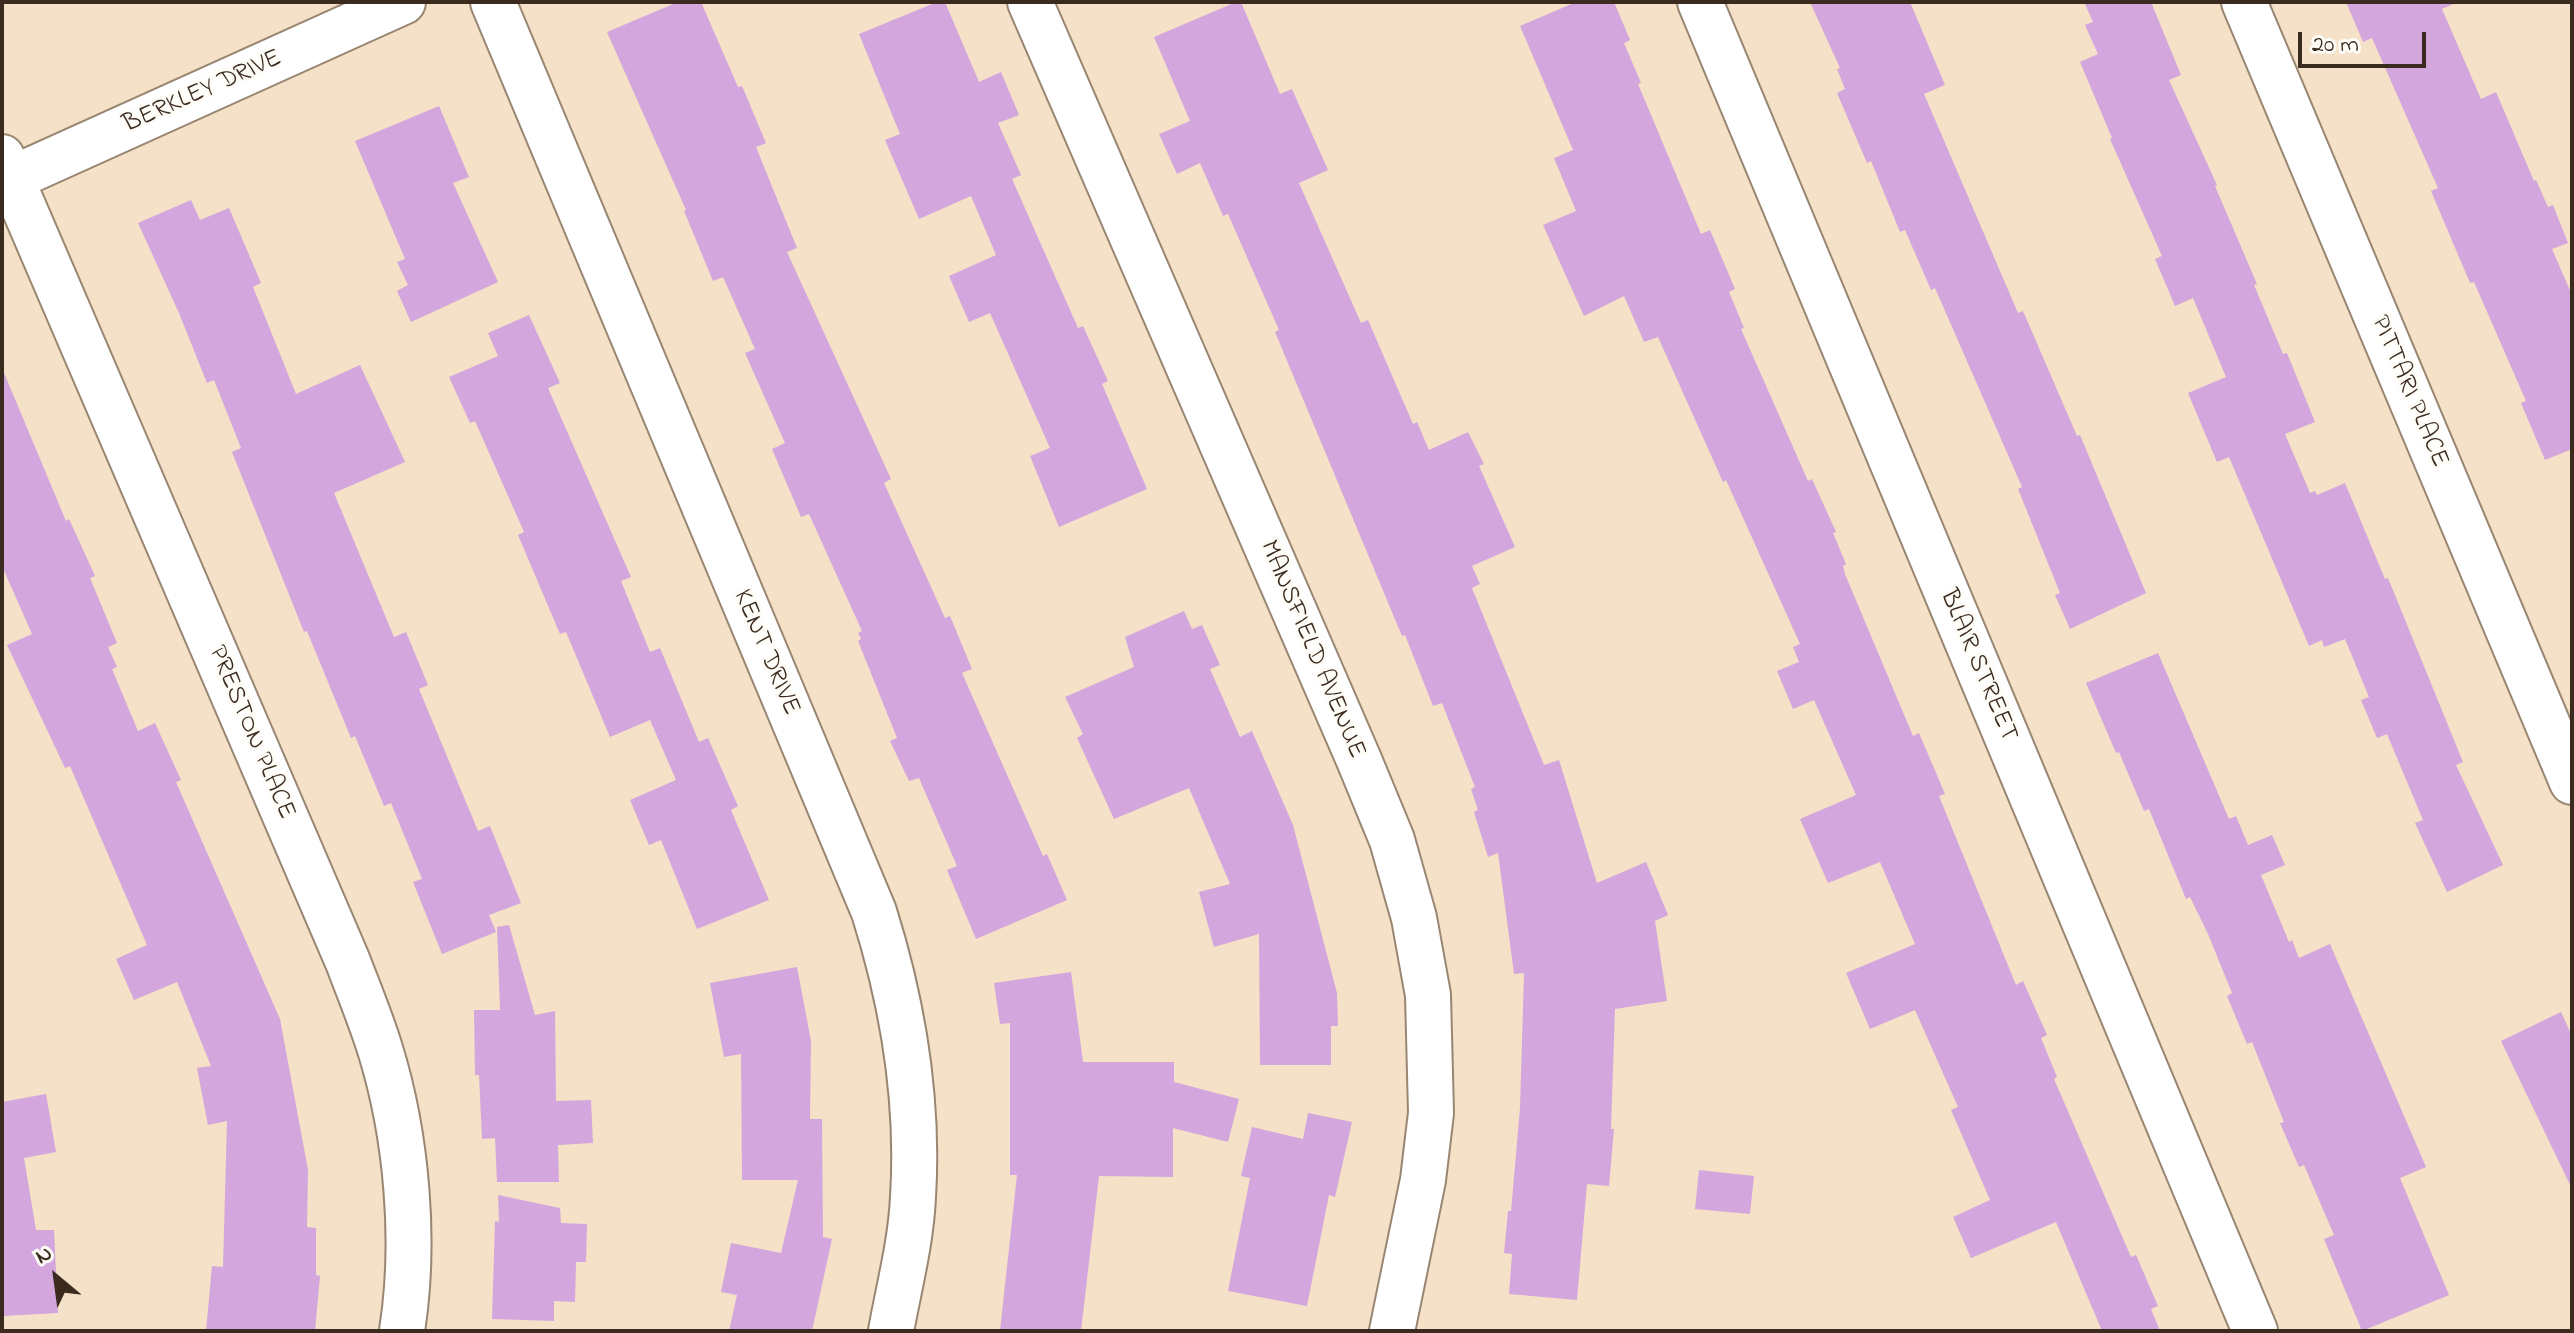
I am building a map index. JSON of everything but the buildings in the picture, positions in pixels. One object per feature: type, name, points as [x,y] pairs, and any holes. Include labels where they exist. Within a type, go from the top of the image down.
[{"type":"street","name":"BERKLEY DRIVE","points":[[5,173],[403,2]]},
{"type":"street","name":"KENT DRIVE","points":[[493,2],[874,912],[893,970],[906,1042],[915,1129],[913,1200],[891,1331]]},
{"type":"street","name":"MANSFIELD AVENUE","points":[[1030,2],[1359,760],[1392,840],[1414,918],[1428,995],[1431,1113],[1423,1180],[1392,1331]]},
{"type":"street","name":"BLAIR STREET","points":[[1700,2],[2255,1331]]},
{"type":"street","name":"PITTARI PLACE","points":[[2244,2],[2572,782]]},
{"type":"street","name":"PRESTON PLACE","points":[[5,173],[348,962],[381,1051],[405,1162],[408,1296],[402,1331]]}]
